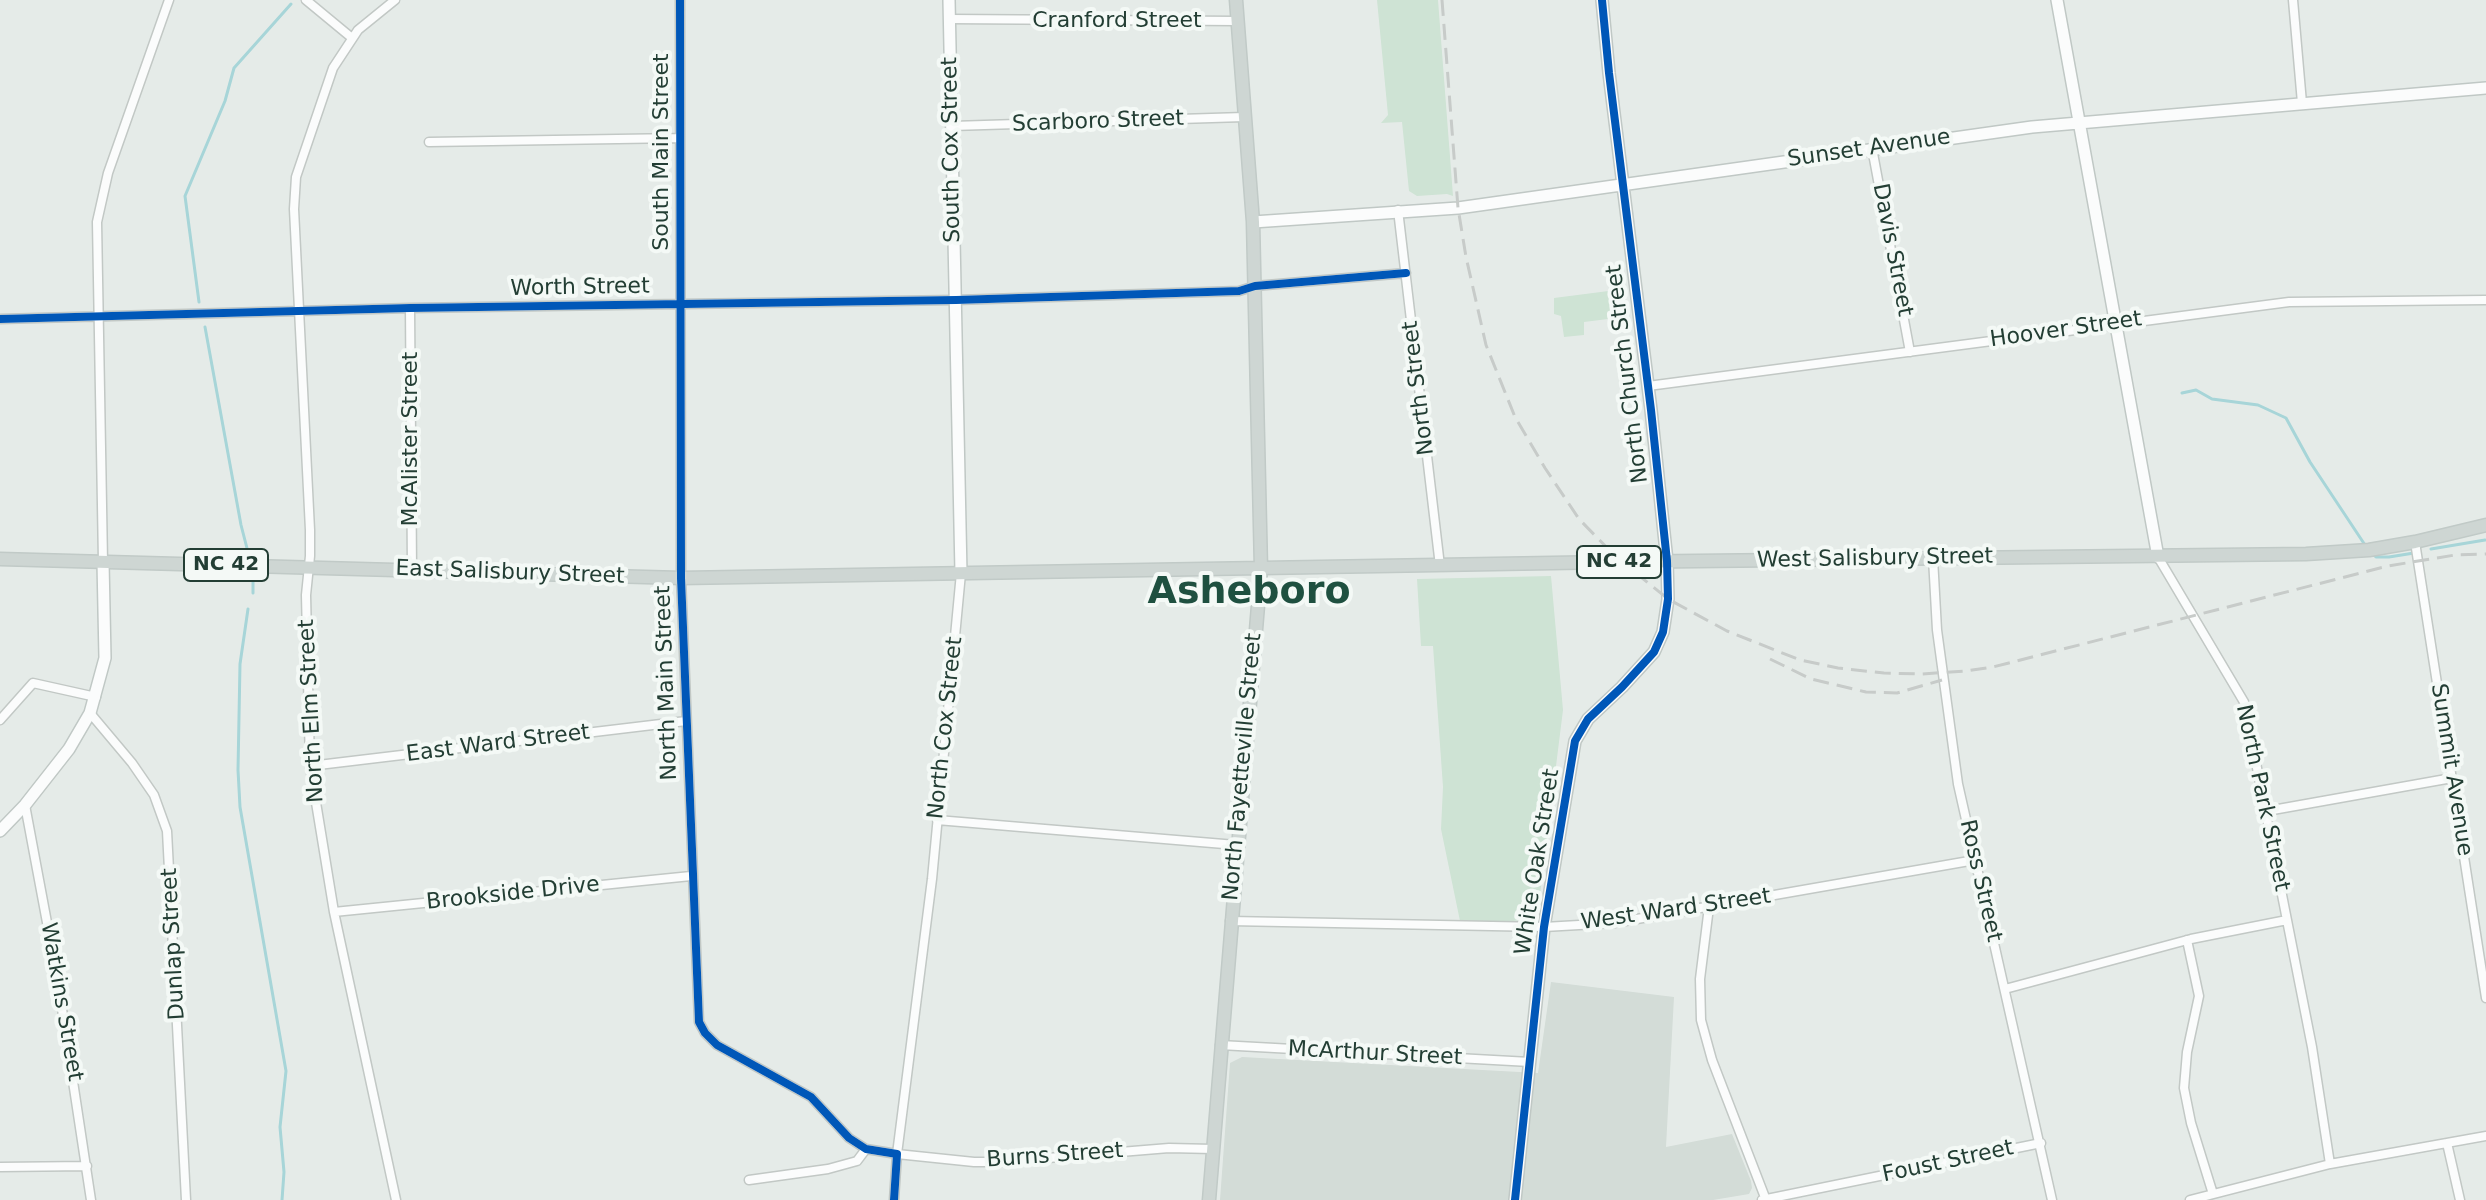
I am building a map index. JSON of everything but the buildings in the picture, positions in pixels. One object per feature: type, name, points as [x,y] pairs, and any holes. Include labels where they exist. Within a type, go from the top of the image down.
[{"type":"main road","name":"South Cox Street","points":[[949,0],[956,300]]},
{"type":"main road","name":"North Fayetteville Street","points":[[1209,1200],[1261,569],[1253,222],[1236,0]]},
{"type":"main road","name":"North Church Street","points":[[1602,0],[1667,561]]},
{"type":"main road","name":"North Park Street","points":[[2057,0],[2158,557]]},
{"type":"main road","name":"Sunset Avenue","points":[[1253,222],[1458,208],[1872,148],[2079,122],[2486,88]]},
{"type":"main road","name":"North Cox Street","points":[[956,300],[961,573]]},
{"type":"main road","name":"West Salisbury Street","points":[[1261,569],[2340,553],[2415,542],[2486,525]]},
{"type":"main road","name":"East Salisbury Street","points":[[0,559],[681,578],[1261,569]]},
{"type":"main road","name":"White Oak Street","points":[[1515,1200],[1544,927],[1575,741],[1588,719],[1654,652],[1663,632],[1668,599],[1667,561]]},
{"type":"main road","points":[[0,831],[69,749],[90,713],[105,658],[103,562]]},
{"type":"street","points":[[103,562],[97,222],[108,173],[169,0]]},
{"type":"street","points":[[306,0],[352,38]]},
{"type":"street","name":"North Elm Street","points":[[395,0],[358,30],[333,68],[296,177],[294,209],[310,530],[306,595],[310,766],[334,912],[396,1200]]},
{"type":"street","name":"South Main Street","points":[[680,0],[680,304]]},
{"type":"street","points":[[2293,0],[2302,103]]},
{"type":"street","name":"Cranford Street","points":[[949,19],[1237,21]]},
{"type":"street","name":"Scarboro Street","points":[[952,126],[1244,117]]},
{"type":"street","points":[[429,142],[680,138]]},
{"type":"street","name":"Davis Street","points":[[1872,148],[1910,352]]},
{"type":"street","name":"North Street","points":[[1398,210],[1440,566]]},
{"type":"street","name":"Worth Street","points":[[0,319],[410,308],[956,300],[1239,291],[1255,286],[1406,273]]},
{"type":"street","name":"Hoover Street","points":[[1648,386],[2289,302],[2486,300]]},
{"type":"street","name":"North Main Street","points":[[680,304],[681,578],[699,1022],[717,1045],[811,1097],[849,1138],[866,1149]]},
{"type":"street","name":"McAlister Street","points":[[410,308],[412,570]]},
{"type":"street","name":"Summit Avenue","points":[[2415,542],[2486,998]]},
{"type":"street","name":"North Park Street","points":[[2158,557],[2241,694],[2248,716],[2312,1047],[2330,1164]]},
{"type":"street","name":"Ross Street","points":[[1933,558],[1937,630],[1952,754],[2052,1200]]},
{"type":"street","name":"North Cox Street","points":[[894,1200],[961,573]]},
{"type":"street","points":[[0,720],[33,683],[96,697]]},
{"type":"street","name":"Dunlap Street","points":[[90,713],[149,787],[167,831],[186,1200]]},
{"type":"street","name":"East Ward Street","points":[[310,766],[686,721]]},
{"type":"street","points":[[2267,811],[2452,778]]},
{"type":"street","name":"Watkins Street","points":[[25,805],[57,976],[91,1200]]},
{"type":"street","points":[[937,820],[1236,845]]},
{"type":"street","name":"West Ward Street","points":[[1230,921],[1544,927],[1614,923],[1975,860]]},
{"type":"street","name":"Brookside Drive","points":[[334,912],[691,876]]},
{"type":"street","points":[[1709,907],[1700,979],[1701,1020],[1712,1060],[1764,1200]]},
{"type":"street","points":[[2005,989],[2187,940],[2287,920]]},
{"type":"street","points":[[2187,940],[2199,996],[2187,1052],[2185,1097],[2213,1194]]},
{"type":"street","name":"McArthur Street","points":[[1220,1045],[1530,1062]]},
{"type":"street","points":[[2191,1200],[2330,1164],[2486,1136]]},
{"type":"street","name":"Foust Street","points":[[1764,1200],[2041,1143]]},
{"type":"street","points":[[2447,1143],[2460,1200]]},
{"type":"street","name":"Burns Street","points":[[866,1149],[974,1162],[1169,1148],[1213,1149]]},
{"type":"street","points":[[749,1180],[828,1169],[857,1161],[866,1149]]},
{"type":"street","points":[[0,1167],[87,1166]]},
{"type":"shaded area","points":[[1551,982],[1674,997],[1666,1147],[1732,1134],[1751,1181],[1749,1194],[1713,1200],[1220,1200],[1230,1063],[1242,1057],[1538,1073]]},
{"type":"green space","points":[[1377,0],[1438,0],[1453,196],[1417,196],[1409,191],[1402,122],[1381,123],[1388,115]]},
{"type":"green space","points":[[1624,289],[1630,328],[1618,331],[1616,318],[1584,322],[1584,335],[1564,337],[1561,316],[1554,314],[1554,298]]},
{"type":"green space","points":[[1551,576],[1563,710],[1537,918],[1460,921],[1441,829],[1443,787],[1433,646],[1421,646],[1417,579]]},
{"type":"waterway","points":[[199,302],[185,196],[225,101],[234,68],[291,4]]},
{"type":"waterway","points":[[205,327],[249,556]]},
{"type":"waterway","points":[[2182,393],[2196,390],[2212,399],[2258,405],[2286,418],[2310,462],[2367,548]]},
{"type":"waterway","points":[[2431,549],[2485,540]]},
{"type":"waterway","points":[[2372,553],[2376,557],[2414,553]]},
{"type":"waterway","points":[[253,580],[253,593]]},
{"type":"waterway","points":[[248,609],[240,664],[240,807],[286,1071],[280,1127],[284,1172],[282,1200]]},
{"type":"railway","points":[[1442,0],[1458,208],[1466,257],[1486,345],[1515,417],[1579,519],[1615,556],[1668,599],[1727,631],[1800,660],[1838,668],[1921,674],[1966,671],[1993,667],[2388,566],[2455,555],[2486,554]]},
{"type":"railway","points":[[1770,659],[1811,679],[1866,692],[1897,693],[1942,680]]},
{"type":"cycle path","points":[[680,0],[681,578],[699,1022],[717,1045],[811,1097],[849,1138],[866,1149],[897,1154],[894,1200]]},
{"type":"cycle path","points":[[1515,1200],[1544,927],[1575,741],[1588,719],[1654,652],[1663,632],[1668,599],[1667,561],[1651,410],[1602,0]]},
{"type":"cycle path","points":[[0,319],[410,308],[956,300],[1239,291],[1255,286],[1406,273]]},
{"type":"district","name":"Asheboro","points":[[1249,593]]}]
